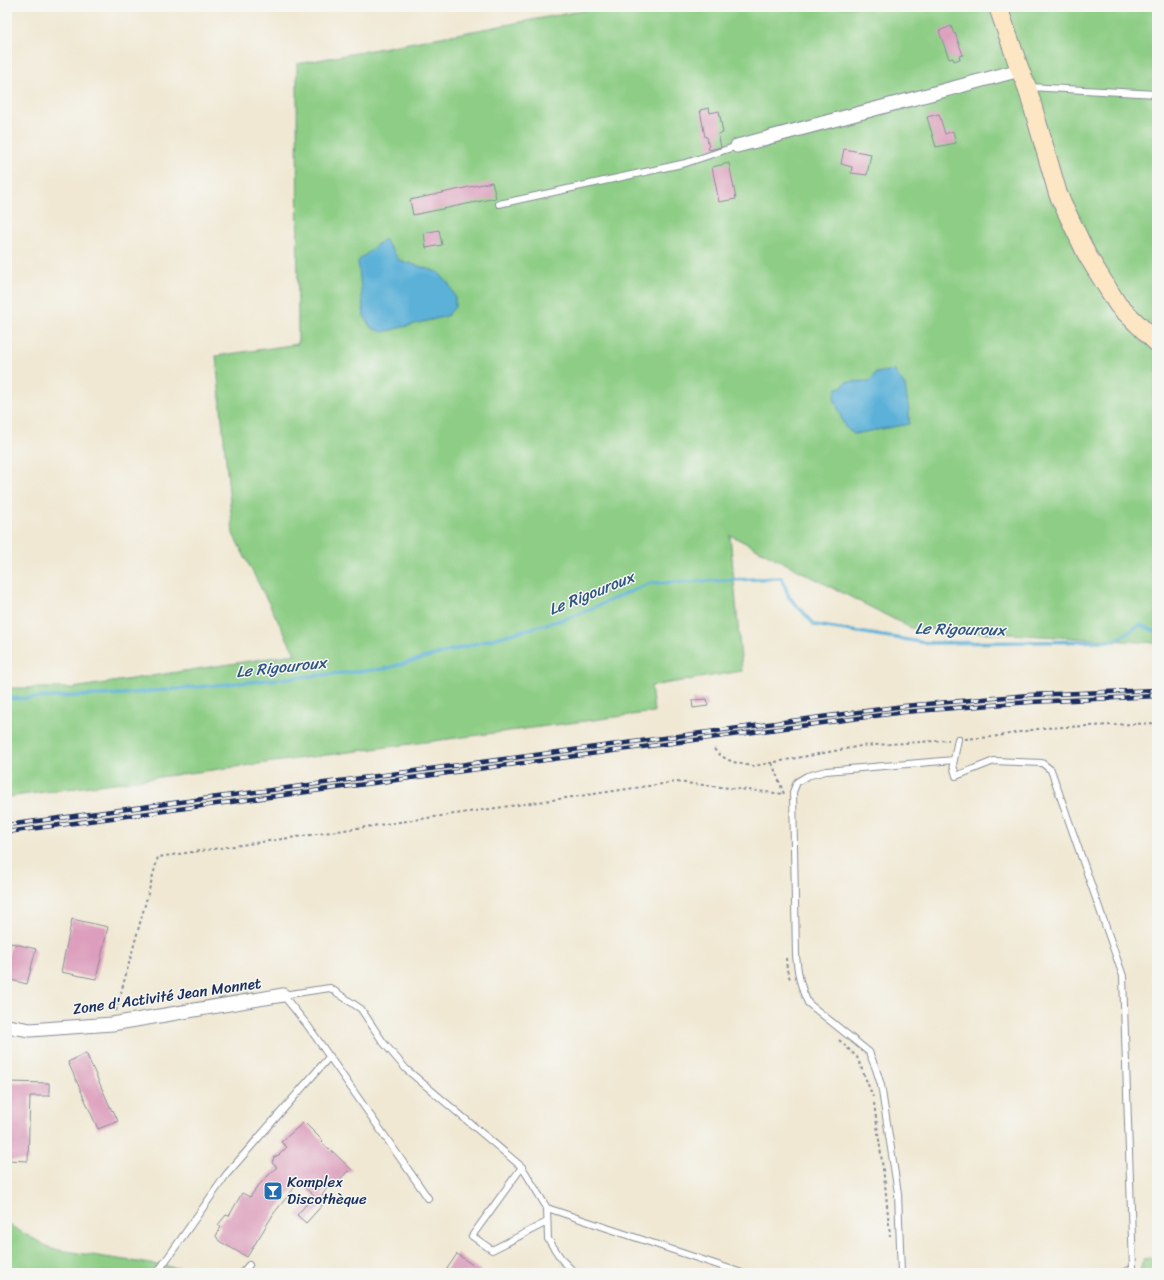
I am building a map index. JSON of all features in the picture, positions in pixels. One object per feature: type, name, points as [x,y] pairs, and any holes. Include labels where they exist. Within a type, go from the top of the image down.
[{"type":"street","points":[[998,7],[1027,87],[1058,194],[1087,255],[1118,306],[1157,343]]},
{"type":"street","points":[[737,146],[1020,70]]},
{"type":"street","name":"Zone d'Activité Jean Monnet","points":[[7,1026],[30,1030],[112,1024],[283,995]]},
{"type":"lane","points":[[1027,87],[1157,94]]},
{"type":"lane","points":[[499,204],[686,164],[737,146]]},
{"type":"lane","points":[[958,740],[953,765],[956,776],[994,761],[1042,763],[1051,770],[1123,976],[1133,1268],[1123,1273]]},
{"type":"lane","points":[[901,1273],[898,1193],[881,1085],[876,1069],[869,1052],[808,1003],[802,991],[796,956],[793,792],[797,782],[807,776],[826,771],[954,760]]},
{"type":"lane","points":[[283,995],[330,988],[361,1009],[383,1042],[406,1069],[522,1168],[547,1208],[548,1239],[562,1260],[575,1273]]},
{"type":"lane","points":[[283,995],[330,1056],[428,1198]]},
{"type":"lane","points":[[157,1273],[226,1175],[330,1056]]},
{"type":"lane","points":[[522,1168],[472,1236],[492,1250],[547,1222]]},
{"type":"lane","points":[[547,1208],[742,1273]]},
{"type":"lane","points":[[242,1273],[249,1265]]},
{"type":"path","points":[[714,749],[720,756],[739,764],[754,766],[772,763]]},
{"type":"path","points":[[112,1024],[158,857],[676,782],[784,794]]},
{"type":"green space","points":[[601,7],[1157,7],[1157,643],[911,628],[730,535],[742,671],[651,686],[654,712],[7,797],[7,688],[73,688],[295,654],[233,534],[216,356],[298,344],[297,64]]},
{"type":"green space","points":[[7,1224],[52,1249],[210,1273],[7,1273]]},
{"type":"green space","points":[[1157,1257],[1157,1273],[1136,1273],[1140,1271],[1143,1259]]},
{"type":"water","points":[[384,239],[399,260],[438,272],[449,284],[455,297],[455,307],[447,316],[383,332],[371,328],[364,316],[358,261]]},
{"type":"water","points":[[894,370],[905,386],[909,411],[909,424],[854,434],[845,427],[834,398],[837,388],[842,387],[846,382],[870,381],[876,373]]},
{"type":"building","points":[[951,26],[963,55],[959,56],[960,59],[954,61],[953,58],[949,59],[939,31]]},
{"type":"building","points":[[709,108],[710,113],[719,111],[723,133],[718,134],[721,147],[709,150],[700,110]]},
{"type":"building","points":[[939,114],[945,134],[953,131],[956,143],[936,147],[927,117]]},
{"type":"building","points":[[844,149],[871,154],[867,175],[851,173],[852,167],[841,164]]},
{"type":"building","points":[[729,163],[736,199],[719,202],[712,167]]},
{"type":"building","points":[[492,182],[496,198],[413,215],[410,200]]},
{"type":"building","points":[[439,230],[442,245],[426,248],[424,233]]},
{"type":"building","points":[[707,699],[708,706],[693,708],[692,700]]},
{"type":"building","points":[[72,919],[108,927],[96,979],[61,972]]},
{"type":"building","points":[[11,943],[36,949],[27,984],[7,979],[7,961]]},
{"type":"building","points":[[86,1053],[118,1121],[98,1129],[68,1062]]},
{"type":"building","points":[[7,1082],[49,1083],[49,1096],[30,1096],[28,1161],[7,1160]]},
{"type":"building","name":"Komplex Discothèque","points":[[304,1122],[323,1141],[322,1142],[329,1150],[330,1149],[352,1170],[350,1172],[348,1171],[331,1189],[328,1187],[322,1195],[327,1200],[306,1223],[297,1215],[314,1196],[299,1182],[274,1213],[247,1257],[219,1241],[216,1236],[221,1227],[218,1225],[226,1215],[229,1216],[242,1193],[250,1197],[259,1185],[277,1167],[272,1163],[274,1157],[279,1155],[287,1147],[281,1142]]},
{"type":"building","points":[[457,1254],[484,1273],[450,1273],[446,1270]]},
{"type":"waterway","name":"Le Rigouroux","points":[[7,699],[123,694],[384,669],[572,617],[650,583],[782,578],[789,597],[815,625],[927,643],[1115,641],[1140,625],[1157,632]]},
{"type":"railway","points":[[7,825],[904,706],[1029,695],[1157,690]]},
{"type":"railway","points":[[7,832],[904,712],[1030,702],[1157,696]]},
{"type":"place","name":"Komplex Discothèque","points":[[273,1191]]}]
